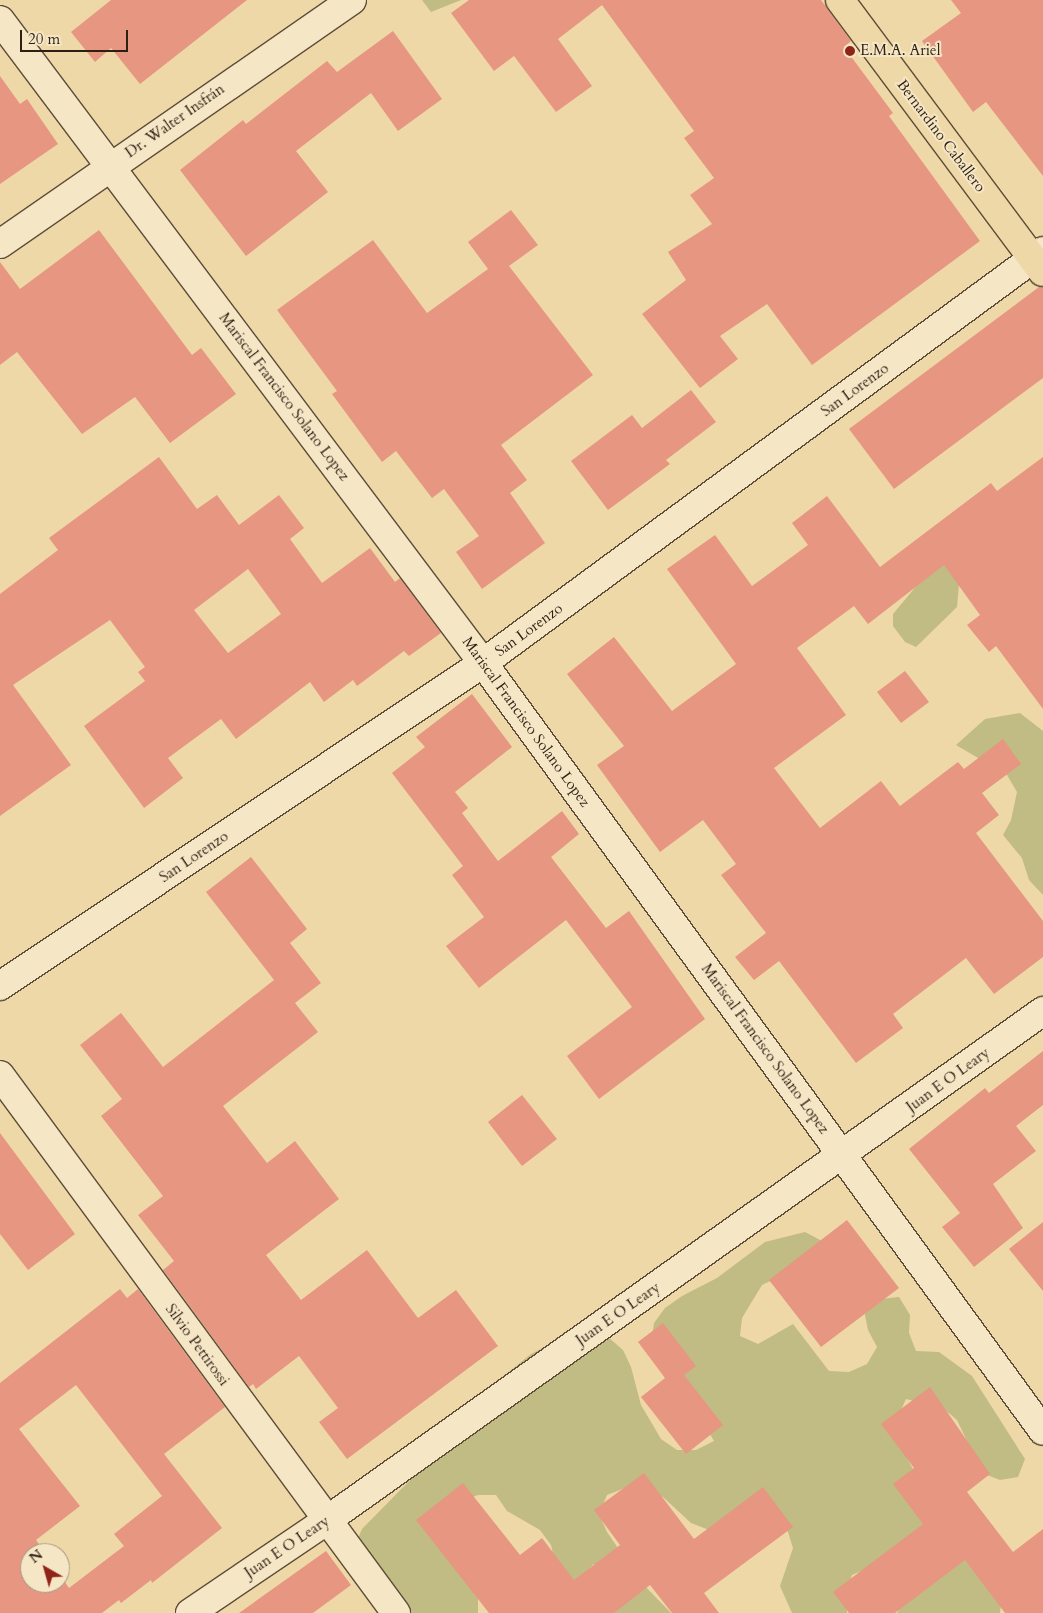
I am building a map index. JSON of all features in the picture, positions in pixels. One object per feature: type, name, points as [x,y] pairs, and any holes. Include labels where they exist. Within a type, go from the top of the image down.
[{"type":"highway","name":"Bernardino Caballero","points":[[840,0],[1040,261]]},
{"type":"street","name":"Dr. Walter Insfrán","points":[[0,244],[352,0]]},
{"type":"street","name":"Mariscal Francisco Solano Lopez","points":[[0,20],[483,663],[1043,1431]]},
{"type":"street","name":"San Lorenzo","points":[[0,986],[483,663],[1040,261]]},
{"type":"street","name":"Juan E O Leary","points":[[190,1613],[326,1521],[843,1156],[1043,1012]]},
{"type":"street","name":"Silvio Pettirossi","points":[[0,1075],[326,1521],[396,1613]]},
{"type":"shaded area","points":[[422,0],[461,0],[431,12]]},
{"type":"shaded area","points":[[938,560],[960,573],[957,607],[916,647],[905,642],[893,626],[893,614]]},
{"type":"shaded area","points":[[1020,713],[1043,731],[1043,895],[1029,880],[1022,858],[1003,835],[1011,820],[1017,792],[1007,775],[956,745],[985,719]]},
{"type":"shaded area","points":[[805,1232],[824,1242],[797,1268],[762,1285],[742,1318],[740,1336],[758,1344],[793,1324],[829,1371],[849,1372],[867,1364],[877,1347],[868,1330],[864,1310],[880,1299],[899,1297],[910,1315],[909,1333],[916,1351],[939,1352],[972,1376],[1025,1459],[1018,1477],[1000,1480],[982,1473],[957,1420],[943,1408],[906,1399],[898,1417],[906,1456],[915,1473],[1005,1571],[1000,1613],[897,1613],[902,1605],[871,1567],[852,1575],[846,1593],[847,1613],[792,1613],[780,1586],[793,1548],[787,1529],[709,1530],[691,1523],[663,1497],[644,1490],[625,1488],[607,1495],[599,1514],[607,1532],[642,1583],[671,1613],[611,1613],[607,1579],[594,1564],[580,1577],[574,1596],[555,1563],[551,1545],[540,1530],[507,1511],[496,1495],[478,1495],[459,1502],[478,1587],[478,1613],[411,1613],[354,1548],[362,1529],[421,1469],[456,1421],[500,1379],[531,1354],[548,1345],[588,1337],[608,1337],[623,1350],[631,1367],[641,1405],[661,1439],[677,1450],[696,1450],[714,1441],[704,1424],[676,1397],[656,1362],[651,1343],[654,1323],[665,1308],[682,1296],[717,1278],[765,1242]]},
{"type":"building","points":[[111,0],[247,0],[140,84],[111,48],[95,62],[71,32]]},
{"type":"building","points":[[469,0],[821,0],[851,41],[844,47],[893,113],[889,116],[980,241],[812,365],[767,304],[720,336],[738,359],[700,388],[642,314],[686,280],[668,252],[712,224],[690,195],[714,178],[684,138],[694,131],[602,5],[558,39],[592,86],[556,112],[514,56],[494,71],[451,13]]},
{"type":"building","points":[[951,0],[1043,0],[1043,176],[986,102],[973,112],[922,41],[961,13]]},
{"type":"building","points":[[393,31],[442,99],[398,131],[371,93],[296,151],[328,192],[246,256],[180,170],[243,120],[246,124],[327,61],[337,72]]},
{"type":"building","points":[[0,76],[20,104],[27,99],[58,144],[0,184]]},
{"type":"building","points":[[511,210],[538,245],[509,266],[593,375],[501,445],[527,480],[510,493],[545,543],[482,589],[456,552],[479,536],[444,489],[432,498],[396,451],[382,462],[332,394],[337,391],[277,310],[373,240],[427,313],[488,269],[468,242]]},
{"type":"building","points":[[99,230],[192,355],[201,348],[236,394],[170,443],[135,397],[82,434],[17,352],[0,365],[0,262],[20,289]]},
{"type":"building","points":[[1039,287],[1043,287],[1043,378],[894,489],[849,429]]},
{"type":"building","points":[[691,390],[716,422],[666,460],[670,464],[608,510],[571,461],[632,415],[642,428]]},
{"type":"building","points":[[159,457],[197,509],[217,495],[239,525],[279,495],[304,528],[290,539],[322,583],[370,548],[395,582],[400,578],[441,633],[409,656],[404,651],[357,686],[353,680],[324,702],[310,682],[236,739],[221,719],[168,758],[183,778],[144,808],[84,726],[145,681],[138,672],[145,667],[110,620],[13,685],[71,765],[0,816],[0,594],[58,550],[49,538]],"holes":[[[248,569],[281,614],[228,653],[194,610]]]},
{"type":"building","points":[[1043,457],[1043,709],[996,646],[989,652],[967,625],[980,615],[944,565],[868,624],[854,606],[797,648],[846,715],[774,768],[820,828],[881,781],[900,806],[958,762],[964,769],[1003,739],[1021,764],[982,793],[999,815],[976,833],[1043,921],[1043,957],[994,994],[966,958],[893,1014],[903,1028],[856,1063],[779,961],[754,980],[735,957],[766,933],[721,875],[736,864],[703,820],[660,852],[597,765],[624,746],[567,674],[614,637],[672,711],[736,664],[667,569],[715,535],[752,586],[808,545],[792,523],[827,496],[880,567],[991,483],[997,491]]},
{"type":"building","points":[[905,671],[929,702],[901,723],[877,692]]},
{"type":"building","points":[[472,694],[512,747],[455,792],[468,808],[462,813],[498,861],[562,811],[579,834],[551,857],[606,928],[629,911],[705,1019],[599,1099],[567,1056],[632,1007],[566,920],[479,988],[446,946],[484,917],[452,875],[463,866],[392,773],[425,747],[416,737]]},
{"type":"building","points":[[251,857],[307,929],[290,943],[321,983],[295,1003],[318,1032],[223,1106],[267,1163],[295,1141],[339,1199],[266,1255],[301,1300],[367,1250],[418,1318],[456,1290],[498,1346],[347,1459],[319,1422],[338,1408],[299,1356],[256,1389],[253,1384],[249,1387],[163,1270],[174,1261],[138,1215],[163,1196],[101,1116],[122,1099],[80,1045],[121,1013],[163,1067],[274,980],[206,892]]},
{"type":"building","points":[[1043,1051],[1043,1105],[1016,1126],[1036,1151],[993,1184],[1023,1228],[974,1267],[942,1227],[960,1213],[909,1149],[985,1088],[989,1093]]},
{"type":"building","points":[[522,1095],[557,1139],[522,1166],[488,1122]]},
{"type":"building","points":[[0,1133],[75,1234],[28,1270],[0,1234]]},
{"type":"building","points":[[847,1220],[899,1288],[821,1347],[769,1280]]},
{"type":"building","points":[[1043,1222],[1043,1291],[1009,1249]]},
{"type":"building","points":[[120,1289],[127,1298],[138,1289],[225,1407],[164,1454],[222,1528],[152,1583],[151,1580],[121,1603],[119,1600],[102,1613],[0,1613],[0,1383]],"holes":[[[76,1385],[162,1496],[114,1534],[124,1546],[70,1587],[70,1593],[20,1593],[20,1543],[38,1543],[36,1540],[80,1506],[19,1429]]]},
{"type":"building","points":[[663,1323],[696,1366],[684,1375],[723,1425],[686,1454],[641,1397],[665,1378],[638,1342]]},
{"type":"building","points":[[930,1387],[990,1474],[967,1492],[1013,1552],[1043,1529],[1043,1613],[1005,1613],[965,1560],[895,1613],[849,1613],[833,1592],[923,1524],[893,1484],[914,1468],[881,1424]]},
{"type":"building","points":[[644,1473],[694,1539],[763,1487],[793,1527],[704,1593],[719,1613],[672,1613],[650,1585],[614,1613],[489,1613],[416,1520],[463,1483],[520,1555],[542,1538],[574,1580],[620,1545],[594,1510]]},
{"type":"building","points":[[326,1551],[351,1585],[313,1613],[239,1613]]},
{"type":"place","name":"E.M.A. Ariel","points":[[850,51]]}]
